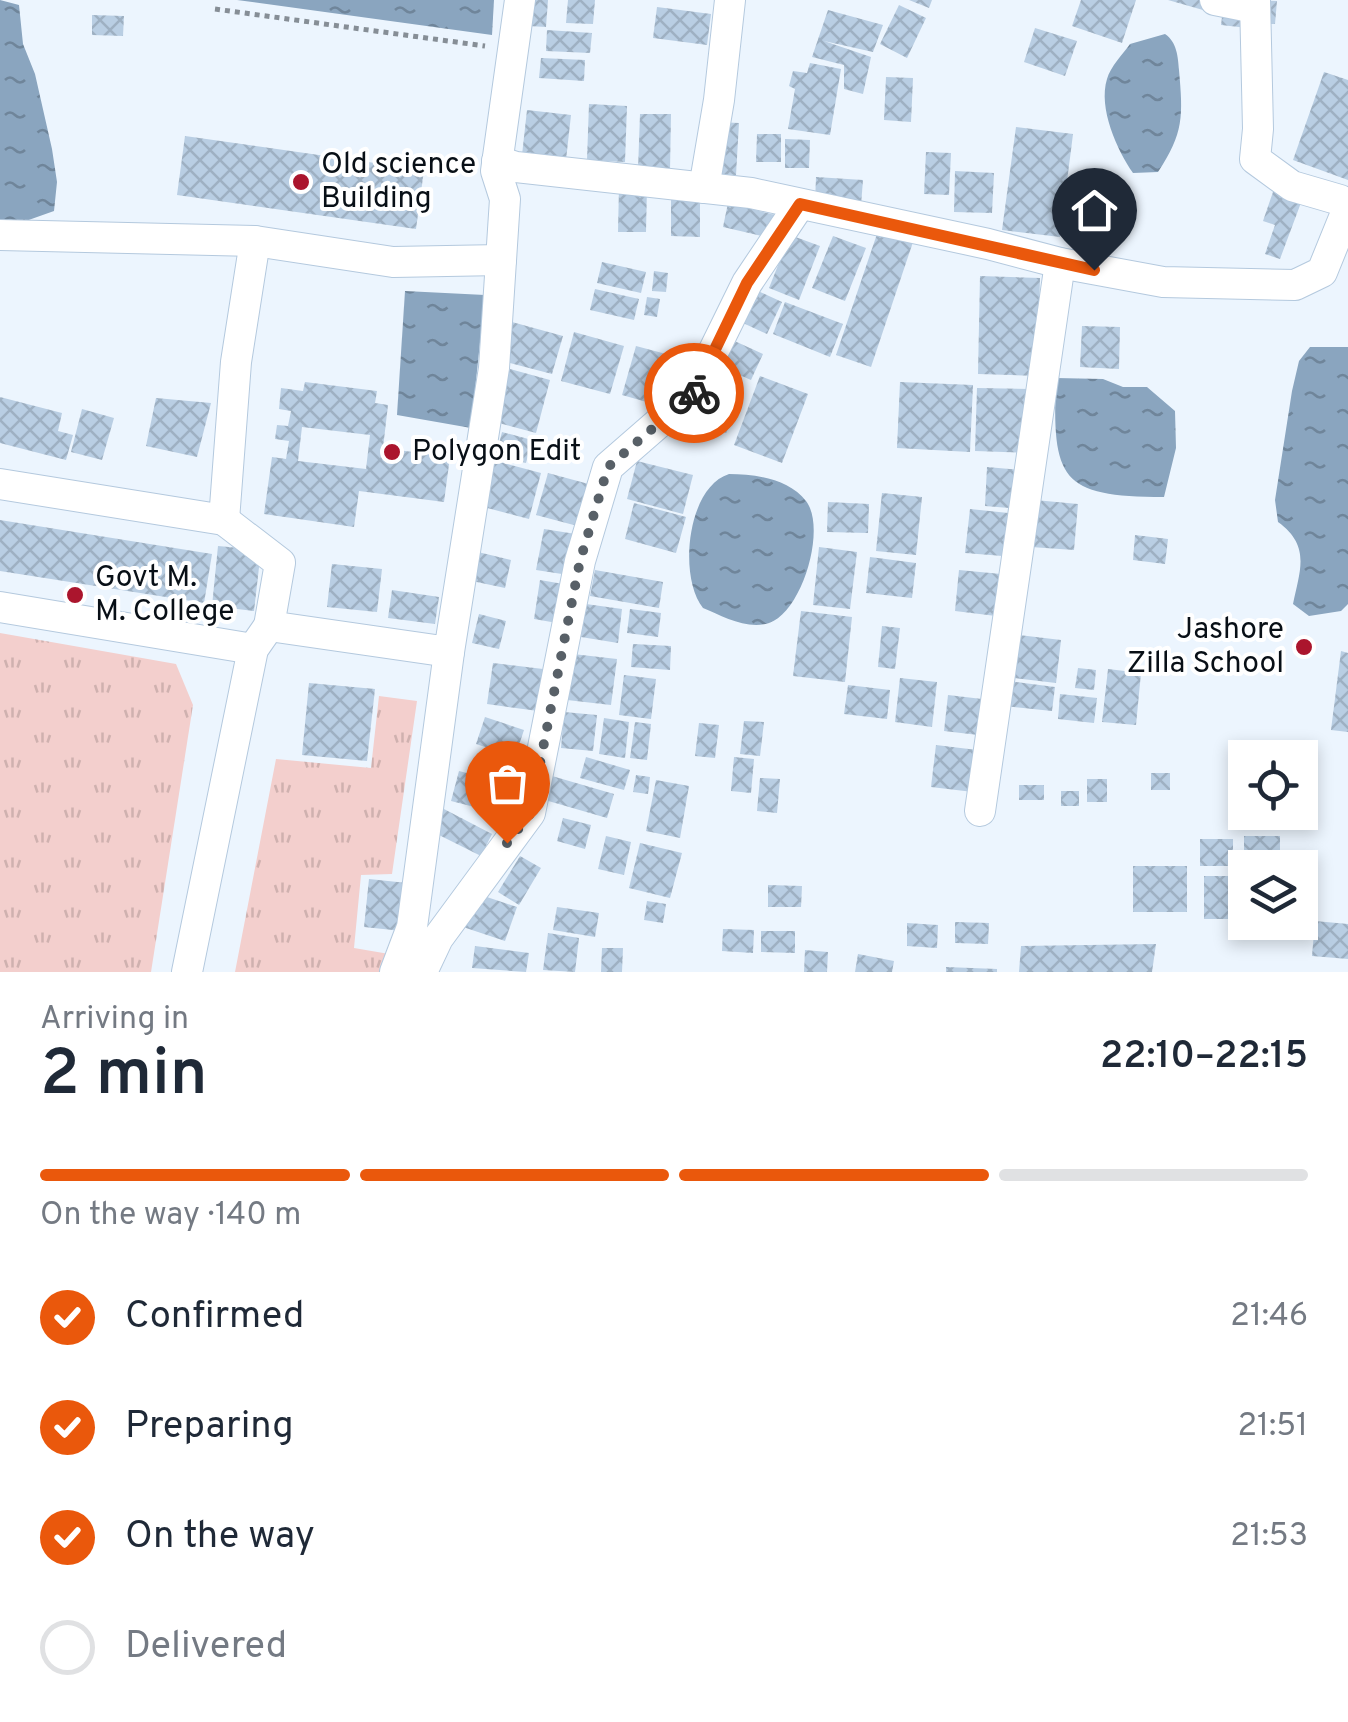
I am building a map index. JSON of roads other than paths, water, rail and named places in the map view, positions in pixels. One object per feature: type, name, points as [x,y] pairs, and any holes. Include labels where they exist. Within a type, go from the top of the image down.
[{"type":"street","points":[[396,972],[412,927],[449,652],[494,368],[505,199],[496,171],[520,0]]},
{"type":"street","points":[[704,188],[730,0]]},
{"type":"street","points":[[497,161],[800,204],[988,244],[1060,264],[1163,282],[1295,285],[1322,272],[1344,204],[1292,186],[1254,159],[1258,130],[1255,4],[1216,0]]},
{"type":"street","points":[[422,972],[438,938],[530,814],[580,561],[608,467],[694,393],[747,283],[800,204]]},
{"type":"street","points":[[0,235],[255,241],[393,262],[501,260]]},
{"type":"street","points":[[224,520],[236,362],[255,241]]},
{"type":"street","points":[[980,811],[1060,264]]},
{"type":"street","points":[[0,484],[224,520],[280,563],[187,972]]},
{"type":"street","points":[[0,606],[261,638],[449,652]]},
{"type":"water","points":[[0,0],[19,5],[23,44],[35,74],[57,182],[54,211],[23,222],[0,221]]},
{"type":"water","points":[[237,0],[494,0],[492,35]]},
{"type":"water","points":[[1165,34],[1177,55],[1180,124],[1158,172],[1133,173],[1115,141],[1107,115],[1107,79],[1130,44]]},
{"type":"water","points":[[405,291],[485,295],[471,428],[397,415]]},
{"type":"water","points":[[1310,347],[1348,347],[1348,604],[1341,611],[1309,616],[1293,604],[1300,569],[1299,550],[1278,522],[1275,500],[1292,391],[1299,361]]},
{"type":"water","points":[[1056,378],[1103,379],[1123,387],[1147,387],[1175,411],[1176,448],[1164,497],[1103,493],[1083,486],[1070,475],[1061,460],[1057,439]]},
{"type":"water","points":[[729,474],[781,483],[806,501],[812,514],[812,549],[801,587],[781,616],[761,625],[743,623],[703,608],[691,576],[689,555],[696,514],[715,482]]},
{"type":"place","name":"Old science Building","points":[[301,182]]},
{"type":"place","name":"Polygon Edit","points":[[392,452]]},
{"type":"place","name":"Govt M. M. College","points":[[75,595]]},
{"type":"place","name":"Jashore Zilla School","points":[[1304,647]]}]
